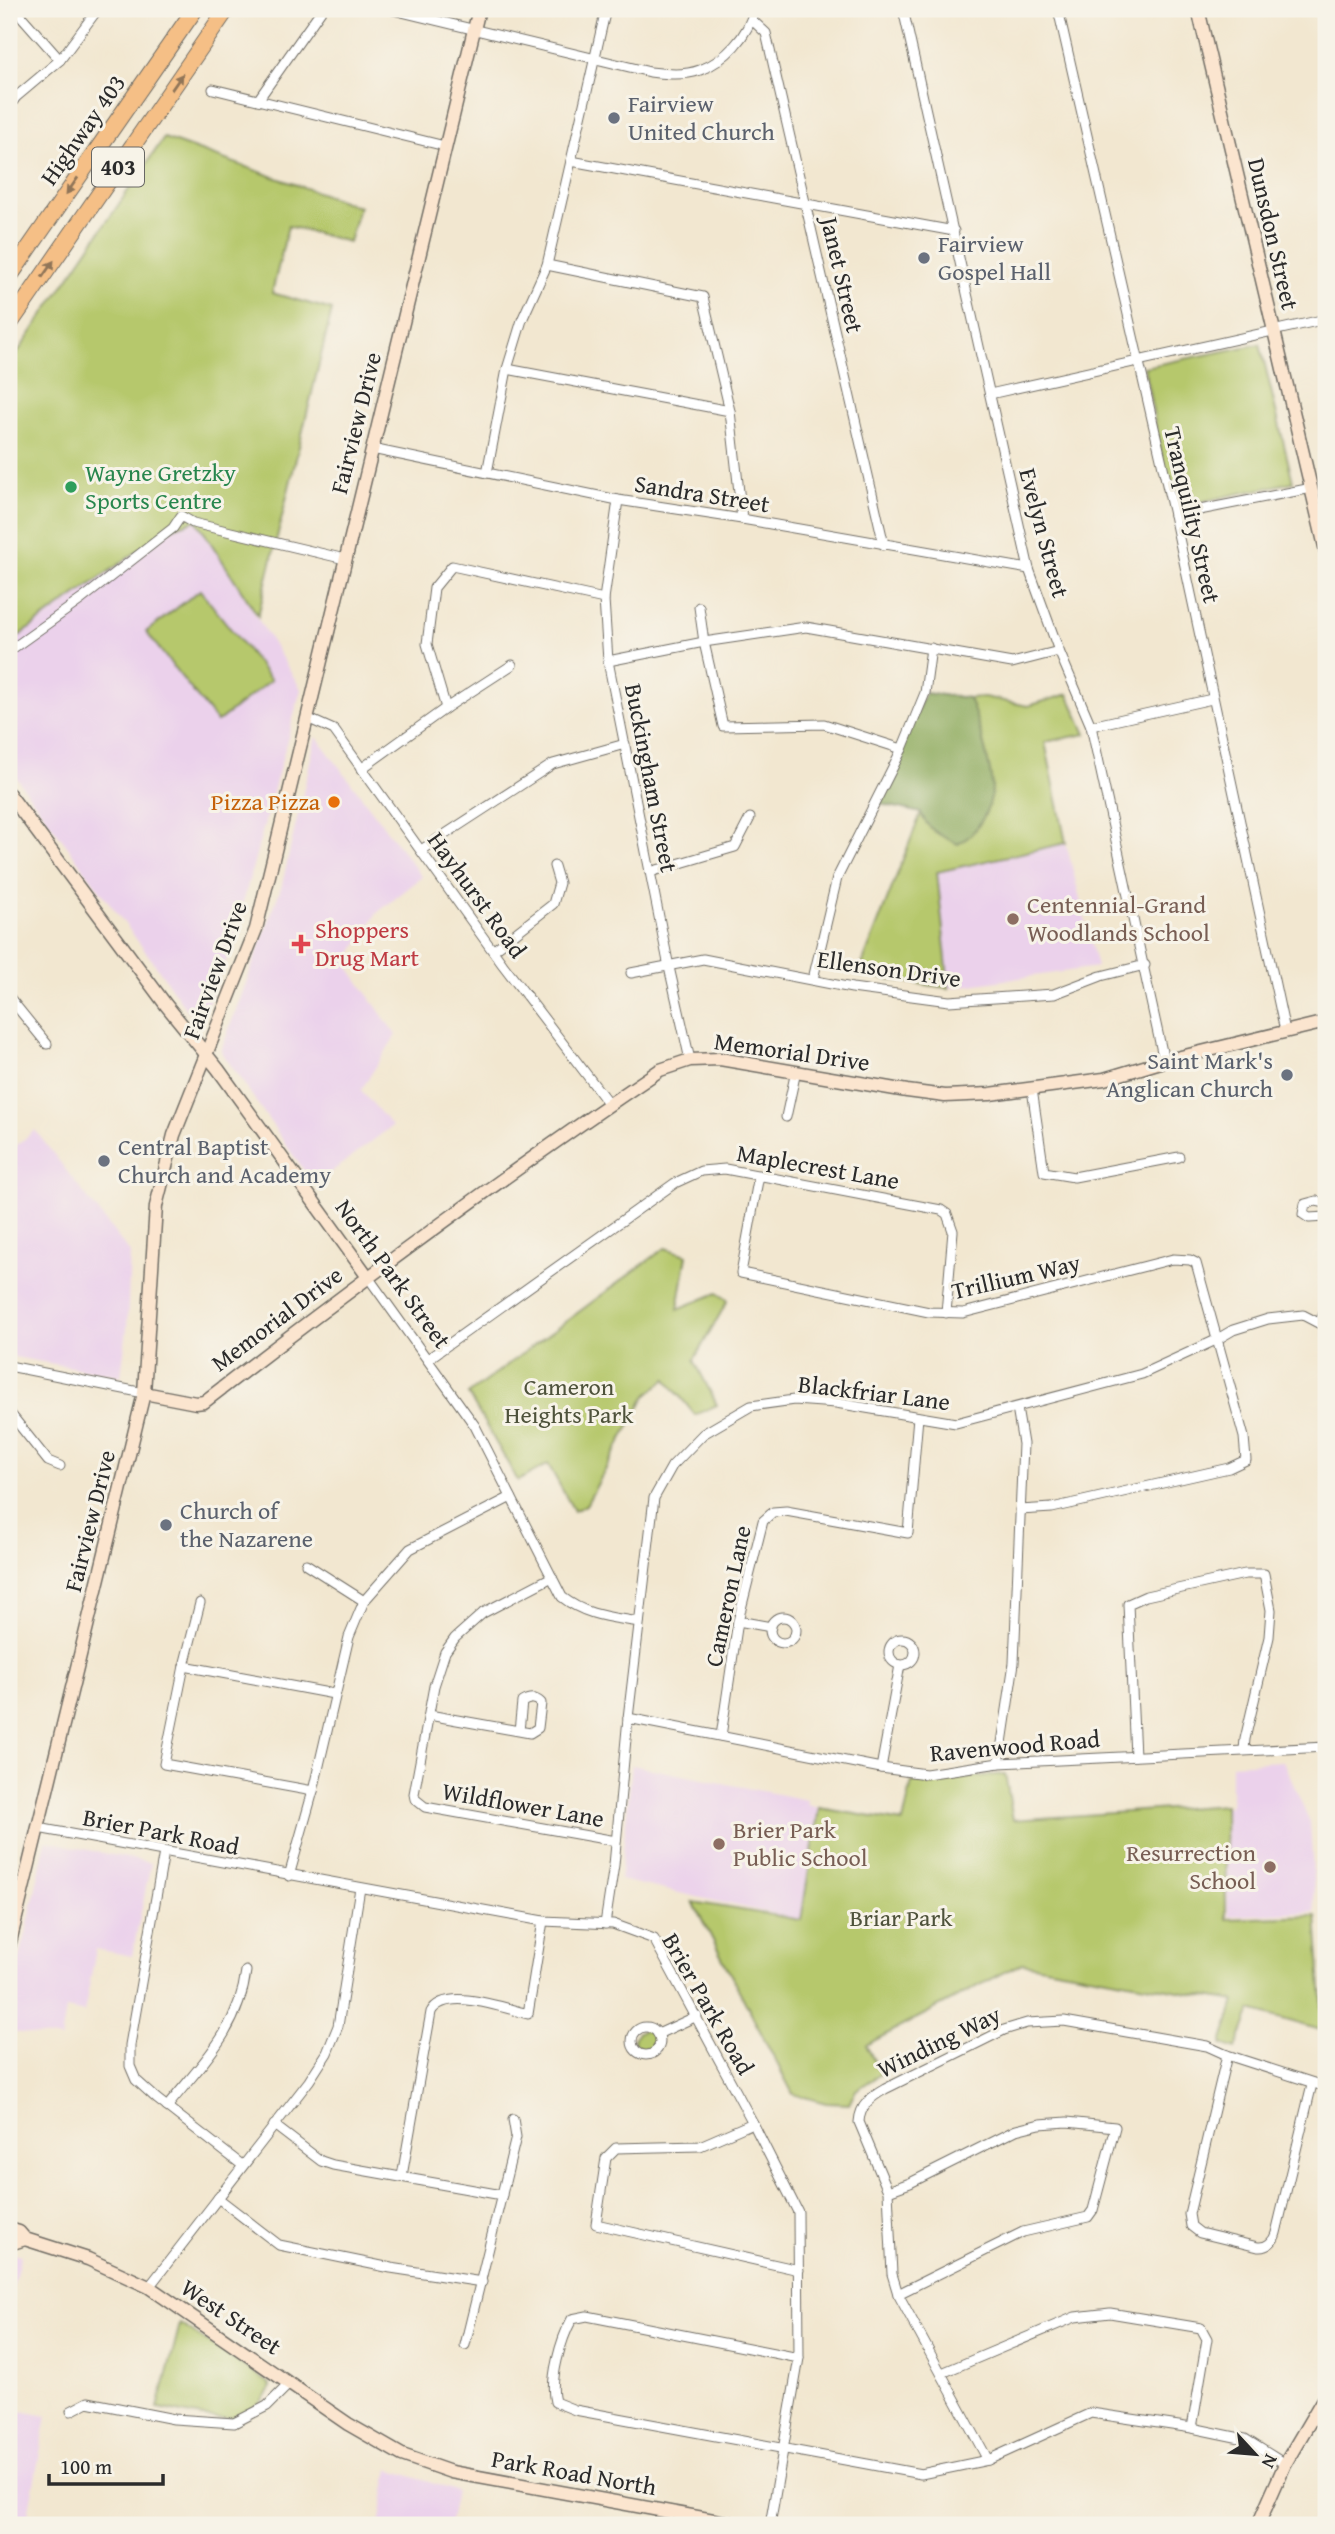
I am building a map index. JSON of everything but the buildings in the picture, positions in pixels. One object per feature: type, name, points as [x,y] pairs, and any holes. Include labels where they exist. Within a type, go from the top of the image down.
[{"type":"highway","name":"Highway 403","points":[[9,277],[195,9]]},
{"type":"highway","name":"Highway 403","points":[[9,325],[227,9]]},
{"type":"main road","name":"Fairview Drive","points":[[9,1946],[144,1393],[156,1206],[174,1135],[256,929],[479,9]]},
{"type":"main road","name":"Dunsdon Street","points":[[1198,9],[1326,551]]},
{"type":"main road","name":"North Park Street","points":[[9,794],[166,1004],[208,1054],[368,1277]]},
{"type":"main road","name":"Memorial Drive","points":[[144,1393],[196,1403],[204,1402],[499,1180],[660,1070],[690,1060],[720,1059],[945,1096],[1032,1089],[1104,1079],[1164,1061],[1326,1022]]},
{"type":"main road","name":"West Street","points":[[9,2229],[19,2232],[25,2239],[89,2259],[149,2287],[348,2424],[402,2455]]},
{"type":"main road","name":"West Street","points":[[9,2240],[16,2242],[25,2239]]},
{"type":"main road","points":[[1258,2525],[1285,2464],[1326,2394]]},
{"type":"main road","name":"Park Road North","points":[[402,2455],[451,2472],[741,2525]]},
{"type":"street","points":[[15,9],[60,60]]},
{"type":"street","points":[[9,107],[16,97],[60,60],[98,9]]},
{"type":"street","points":[[258,100],[322,9]]},
{"type":"street","points":[[389,9],[650,72],[675,75],[699,71],[719,60],[739,41],[752,20],[754,9]]},
{"type":"street","points":[[487,473],[507,369],[522,320],[547,265],[606,9]]},
{"type":"street","name":"Evelyn Street","points":[[903,9],[1029,569],[1059,651],[1091,726],[1164,1061]]},
{"type":"street","name":"Tranquility Street","points":[[1058,9],[1174,515],[1285,1031]]},
{"type":"street","name":"Janet Street","points":[[752,20],[766,33],[884,545]]},
{"type":"street","points":[[213,89],[445,146]]},
{"type":"street","points":[[570,161],[954,231]]},
{"type":"street","points":[[547,265],[703,297],[730,411],[742,519]]},
{"type":"street","points":[[990,394],[1326,319]]},
{"type":"street","points":[[507,369],[730,411]]},
{"type":"street","name":"Sandra Street","points":[[372,449],[618,500],[1029,569]]},
{"type":"street","points":[[1174,515],[1312,488]]},
{"type":"street","name":"Buckingham Street","points":[[618,500],[604,599],[608,661],[690,1060]]},
{"type":"street","points":[[9,651],[173,528],[181,516],[193,523],[345,559]]},
{"type":"street","points":[[446,708],[427,644],[434,588],[452,566],[604,599]]},
{"type":"street","points":[[699,607],[723,726],[824,724],[902,749]]},
{"type":"street","points":[[608,661],[704,642],[806,627],[1012,663],[1059,651]]},
{"type":"street","points":[[813,979],[837,878],[902,749],[925,693],[931,648]]},
{"type":"street","points":[[361,769],[512,665]]},
{"type":"street","points":[[1091,726],[1212,699]]},
{"type":"street","name":"Hayhurst Road","points":[[307,718],[334,730],[609,1104]]},
{"type":"street","points":[[421,850],[553,764],[625,744]]},
{"type":"street","points":[[650,872],[735,847],[750,818]]},
{"type":"street","points":[[494,950],[553,904],[559,883],[554,866]]},
{"type":"street","name":"Ellenson Drive","points":[[631,973],[703,959],[852,988],[949,1001],[1055,994],[1101,976],[1145,965]]},
{"type":"street","points":[[9,997],[47,1044]]},
{"type":"street","points":[[786,1117],[796,1071]]},
{"type":"street","points":[[1032,1089],[1044,1172],[1074,1177],[1179,1157]]},
{"type":"street","name":"Maplecrest Lane","points":[[428,1359],[683,1178],[709,1169],[725,1169],[934,1207],[947,1214],[953,1231],[946,1313]]},
{"type":"street","name":"Trillium Way","points":[[759,1175],[741,1273],[929,1312],[963,1314],[1182,1258],[1190,1259],[1199,1269],[1244,1437],[1246,1460],[1229,1468],[1052,1508],[1020,1510]]},
{"type":"street","points":[[1326,1203],[1308,1202],[1302,1211],[1309,1218],[1326,1217]]},
{"type":"street","name":"North Park Street","points":[[368,1277],[475,1426],[562,1597],[591,1615],[639,1622]]},
{"type":"street","points":[[1323,1325],[1326,1308]]},
{"type":"street","name":"Blackfriar Lane","points":[[605,1924],[654,1498],[672,1466],[703,1434],[751,1406],[794,1400],[836,1403],[956,1423],[1142,1374],[1233,1330],[1284,1315],[1303,1315],[1323,1325]]},
{"type":"street","points":[[9,1366],[144,1393]]},
{"type":"street","points":[[999,1763],[1014,1663],[1023,1444],[1017,1408]]},
{"type":"street","points":[[9,1412],[48,1461],[60,1466]]},
{"type":"street","name":"Cameron Lane","points":[[721,1736],[738,1621],[760,1528],[767,1516],[773,1512],[786,1511],[908,1534],[918,1417]]},
{"type":"street","points":[[289,1876],[313,1791],[349,1637],[364,1601],[411,1549],[511,1497]]},
{"type":"street","points":[[306,1564],[364,1601]]},
{"type":"street","points":[[1135,1756],[1129,1604],[1146,1596],[1245,1574],[1264,1574],[1271,1610],[1269,1637],[1244,1751]]},
{"type":"street","name":"Wildflower Lane","points":[[552,1577],[483,1613],[455,1638],[445,1652],[439,1668],[414,1794],[419,1804],[425,1807],[616,1841]]},
{"type":"street","points":[[200,1603],[164,1764],[313,1791]]},
{"type":"street","points":[[738,1621],[771,1627]]},
{"type":"street","points":[[881,1768],[900,1665]]},
{"type":"street","points":[[184,1666],[334,1694]]},
{"type":"street","points":[[429,1715],[519,1731]]},
{"type":"street","name":"Ravenwood Road","points":[[628,1718],[881,1768],[926,1774],[999,1763],[1326,1747]]},
{"type":"street","name":"Brier Park Road","points":[[38,1828],[543,1921],[622,1927],[654,1940],[754,2123],[798,2212],[799,2358],[770,2525]]},
{"type":"street","points":[[164,1852],[130,2045],[130,2066],[136,2080],[242,2165]]},
{"type":"street","points":[[149,2287],[309,2081],[333,2041],[338,2026],[360,1888]]},
{"type":"street","points":[[402,2176],[431,2012],[441,2001],[462,1999],[528,2014],[543,1921]]},
{"type":"street","points":[[167,2107],[233,2020],[246,1971]]},
{"type":"street","points":[[658,2034],[697,2016]]},
{"type":"street","name":"Winding Way","points":[[988,2460],[898,2294],[892,2274],[888,2191],[859,2123],[865,2105],[874,2095],[1004,2030],[1027,2023],[1064,2021],[1193,2043],[1326,2087]]},
{"type":"street","points":[[1227,2055],[1189,2214],[1191,2226],[1200,2233],[1258,2247],[1267,2246],[1272,2241],[1312,2084]]},
{"type":"street","points":[[465,2345],[516,2137],[513,2119]]},
{"type":"street","points":[[888,2191],[910,2183],[1016,2130],[1040,2124],[1067,2122],[1115,2127],[1093,2210],[1088,2217],[1023,2232],[898,2294]]},
{"type":"street","points":[[754,2123],[699,2146],[616,2148],[606,2158],[596,2224],[799,2270]]},
{"type":"street","points":[[274,2125],[321,2161],[502,2195]]},
{"type":"street","points":[[218,2197],[279,2245],[391,2268],[482,2281]]},
{"type":"street","points":[[942,2373],[1075,2317],[1110,2313],[1201,2328],[1208,2339],[1192,2428]]},
{"type":"street","points":[[799,2358],[587,2315],[572,2319],[564,2333],[552,2391],[555,2402],[575,2410],[921,2474],[988,2460],[1091,2413],[1245,2439],[1285,2464]]},
{"type":"street","points":[[71,2411],[88,2402],[174,2419],[234,2423],[267,2406],[290,2383]]},
{"type":"shaded area","points":[[197,520],[301,689],[229,954],[204,1012],[188,1012],[9,768],[9,643],[167,530]]},
{"type":"shaded area","points":[[316,736],[422,877],[377,913],[346,963],[396,1035],[361,1090],[392,1126],[314,1185],[221,1051],[282,885]]},
{"type":"shaded area","name":"Centennial-Grand Woodlands School","points":[[1066,843],[1097,967],[949,988],[936,872]]},
{"type":"shaded area","points":[[35,1130],[130,1253],[127,1328],[121,1376],[9,1356],[9,1152]]},
{"type":"shaded area","name":"Resurrection School","points":[[1283,1761],[1310,1822],[1315,1912],[1228,1916],[1226,1807],[1231,1805],[1231,1764]]},
{"type":"shaded area","name":"Brier Park Public School","points":[[632,1765],[807,1800],[807,1805],[819,1808],[802,1920],[620,1880]]},
{"type":"shaded area","points":[[46,1841],[151,1863],[132,1956],[96,1949],[84,2013],[66,2009],[61,2039],[9,2031],[9,1996],[26,1934]]},
{"type":"shaded area","points":[[9,2252],[21,2255],[9,2303]]},
{"type":"shaded area","points":[[9,2409],[47,2416],[26,2525],[9,2525]]},
{"type":"shaded area","points":[[389,2469],[456,2491],[449,2525],[379,2525]]},
{"type":"green space","points":[[164,138],[359,207],[349,242],[288,226],[272,293],[332,310],[258,616],[196,520],[167,530],[16,638],[9,627],[9,365]]},
{"type":"green space","points":[[1260,344],[1293,482],[1172,508],[1144,367]]},
{"type":"green space","points":[[200,590],[271,680],[217,722],[146,632]]},
{"type":"green space","points":[[925,693],[969,698],[987,756],[992,789],[989,805],[971,835],[958,844],[931,829],[921,813],[877,803]]},
{"type":"green space","points":[[1068,694],[1086,734],[1045,742],[1066,843],[937,872],[949,988],[858,975],[969,698],[984,697],[1028,706]]},
{"type":"green space","name":"Cameron Heights Park","points":[[665,1248],[687,1255],[678,1309],[717,1293],[728,1300],[694,1360],[717,1405],[695,1415],[666,1379],[645,1397],[586,1505],[574,1511],[548,1464],[518,1481],[468,1394]]},
{"type":"green space","name":"Briar Park","points":[[1005,1774],[1013,1820],[1225,1805],[1226,1919],[1316,1916],[1324,2031],[1251,2010],[1236,2049],[1222,2044],[1235,2001],[1022,1963],[866,2045],[881,2074],[856,2090],[849,2104],[826,2103],[793,2094],[693,1902],[801,1920],[819,1808],[903,1822],[912,1782]]},
{"type":"green space","points":[[645,2030],[653,2033],[656,2041],[653,2049],[645,2052],[637,2049],[634,2041],[637,2033]]},
{"type":"green space","points":[[180,2324],[269,2383],[271,2387],[258,2405],[248,2413],[223,2418],[196,2416],[158,2408]]},
{"type":"place","name":"Fairview United Church","points":[[614,118]]},
{"type":"place","name":"Fairview Gospel Hall","points":[[924,258]]},
{"type":"place","name":"Wayne Gretzky Sports Centre","points":[[71,487]]},
{"type":"place","name":"Pizza Pizza","points":[[334,802]]},
{"type":"place","name":"Centennial-Grand Woodlands School","points":[[1013,919]]},
{"type":"place","name":"Shoppers Drug Mart","points":[[301,944]]},
{"type":"place","name":"Saint Mark's Anglican Church","points":[[1287,1075]]},
{"type":"place","name":"Central Baptist Church and Academy","points":[[104,1161]]},
{"type":"place","name":"Church of the Nazarene","points":[[166,1525]]},
{"type":"place","name":"Brier Park Public School","points":[[719,1844]]},
{"type":"place","name":"Resurrection School","points":[[1270,1867]]}]
